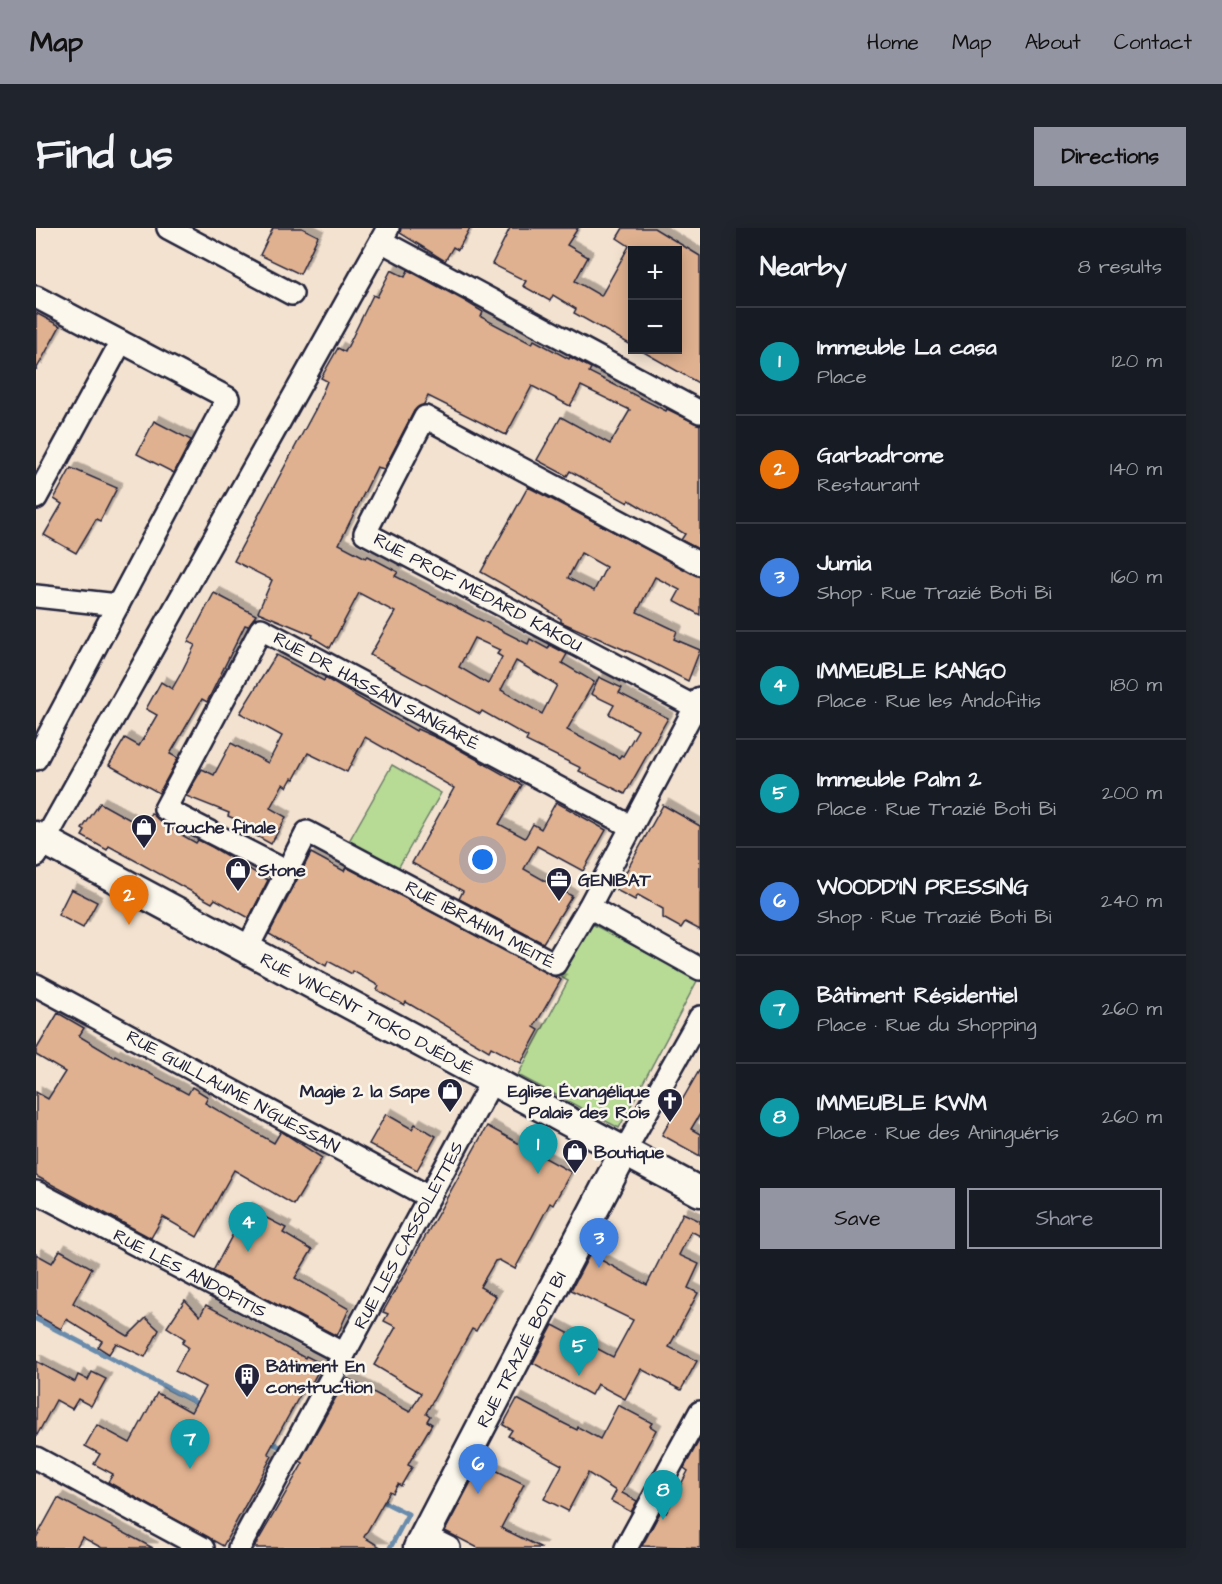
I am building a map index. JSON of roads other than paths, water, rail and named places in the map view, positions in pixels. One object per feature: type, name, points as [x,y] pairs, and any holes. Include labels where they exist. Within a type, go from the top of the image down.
[{"type":"street","points":[[168,228],[292,294]]},
{"type":"street","points":[[39,844],[52,831],[385,235],[700,412]]},
{"type":"street","points":[[36,297],[228,398],[36,759]]},
{"type":"street","points":[[36,498],[121,342]]},
{"type":"street","name":"RUE PROF MÉDARD KAKOU","points":[[698,703],[365,533],[425,417],[700,564]]},
{"type":"street","points":[[36,596],[118,605]]},
{"type":"street","name":"RUE DR HASSAN SANGARÉ","points":[[286,871],[165,809],[261,629],[632,827]]},
{"type":"street","name":"RUE IBRAHIM MEITÉ","points":[[250,943],[307,832],[555,964],[589,908],[698,703]]},
{"type":"street","name":"RUE VINCENT TIOKO DJÉDJÉ","points":[[39,844],[250,943],[492,1081],[700,1192]]},
{"type":"street","points":[[589,908],[700,969]]},
{"type":"street","name":"RUE GUILLAUME N'GUESSAN","points":[[36,985],[429,1197]]},
{"type":"street","points":[[624,1152],[700,1017]]},
{"type":"street","name":"RUE LES CASSOLETTES","points":[[239,1548],[492,1081]]},
{"type":"street","name":"RUE TRAZIÉ BOTI BI","points":[[431,1544],[624,1152]]},
{"type":"street","name":"RUE LES ANDOFITIS","points":[[36,1192],[344,1354]]},
{"type":"street","points":[[627,1548],[700,1412]]},
{"type":"street","points":[[36,1458],[203,1548]]},
{"type":"waterway","points":[[36,1319],[202,1406]]},
{"type":"waterway","points":[[269,1441],[287,1451]]},
{"type":"waterway","points":[[380,1500],[408,1514],[390,1548]]},
{"type":"place","name":"Touche finale","points":[[144,850]]},
{"type":"place","name":"Stone","points":[[238,893]]},
{"type":"place","name":"GENIBAT","points":[[559,903]]},
{"type":"place","name":"Garbadrome","points":[[129,925]]},
{"type":"place","name":"Magie 2 la Sape","points":[[450,1114]]},
{"type":"place","name":"Eglise Évangélique Palais des Rois","points":[[670,1124]]},
{"type":"place","name":"Immeuble La casa","points":[[538,1174]]},
{"type":"place","name":"Boutique","points":[[575,1175]]},
{"type":"place","name":"IMMEUBLE KANGO","points":[[248,1252]]},
{"type":"place","name":"Jumia","points":[[599,1268]]},
{"type":"place","name":"Immeuble Palm 2","points":[[579,1376]]},
{"type":"place","name":"Bâtiment En construction","points":[[247,1399]]},
{"type":"place","name":"Bâtiment Résidentiel","points":[[190,1469]]},
{"type":"place","name":"WOODD'IN PRESSING","points":[[478,1494]]},
{"type":"place","name":"IMMEUBLE KWM","points":[[663,1520]]}]
